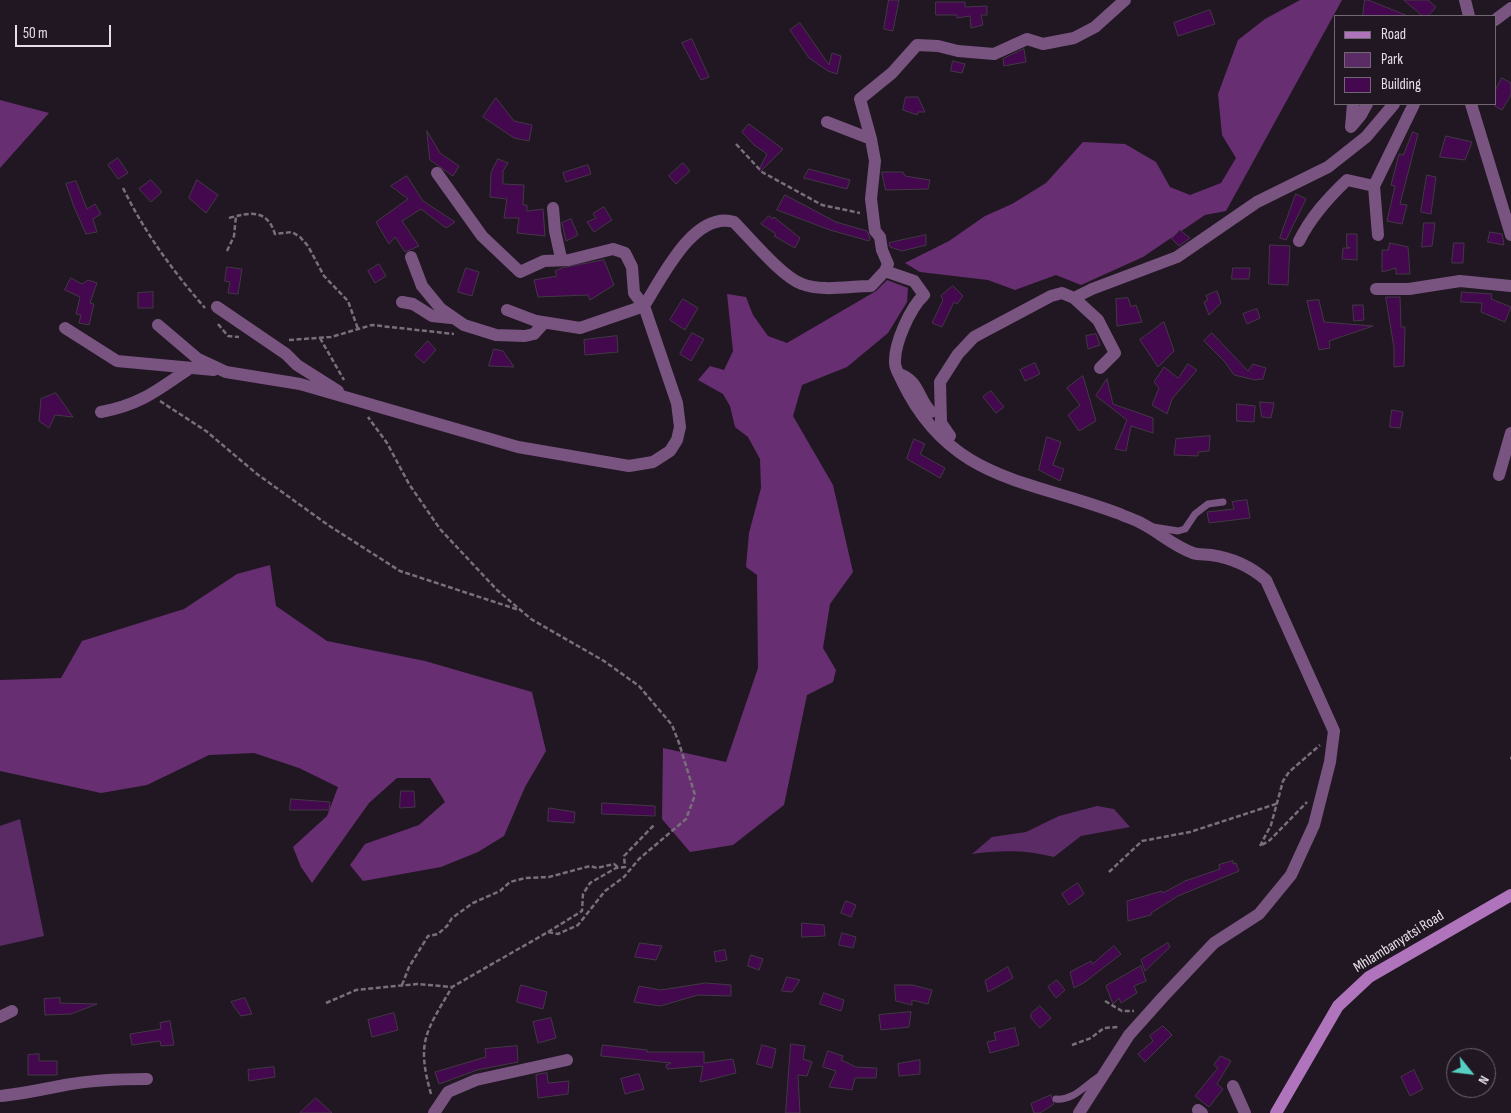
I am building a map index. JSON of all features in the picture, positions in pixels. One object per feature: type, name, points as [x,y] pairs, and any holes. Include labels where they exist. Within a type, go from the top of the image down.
[{"type":"main road","name":"Mhlambanyatsi Road","points":[[1276,1113],[1338,1006],[1369,977],[1511,895]]},
{"type":"street","points":[[507,310],[544,322],[580,328],[644,306],[688,238],[719,220],[734,222],[787,276],[802,285],[822,287],[871,286],[885,271],[888,264],[882,250],[880,237],[875,230],[871,187],[874,161],[871,139],[860,99],[892,73],[917,46],[938,46],[958,51],[994,54],[1027,39],[1043,44],[1074,38],[1095,27],[1125,0]]},
{"type":"street","points":[[1465,0],[1469,15]]},
{"type":"street","points":[[1496,19],[1511,8]]},
{"type":"street","points":[[1353,105],[1351,127],[1362,115],[1367,105]]},
{"type":"street","points":[[1074,298],[1177,257],[1258,202],[1328,167],[1366,137],[1393,105]]},
{"type":"street","points":[[1378,235],[1374,186],[1414,105]]},
{"type":"street","points":[[1471,105],[1511,235]]},
{"type":"street","points":[[826,122],[871,139]]},
{"type":"street","points":[[65,328],[117,361],[226,372],[300,384],[518,447],[629,466],[653,462],[670,451],[677,440],[680,427],[677,403],[644,306],[634,293],[632,267],[625,253],[612,249],[569,260],[561,258],[544,261],[520,272],[482,236],[437,173]]},
{"type":"street","points":[[1298,241],[1310,219],[1328,197],[1347,180],[1374,186]]},
{"type":"street","points":[[553,208],[555,231],[561,258]]},
{"type":"street","points":[[411,257],[422,286],[441,309],[464,325],[496,335],[525,336],[534,334],[544,322]]},
{"type":"street","points":[[885,271],[914,281],[924,295],[914,304],[897,348],[895,365],[919,411],[949,446],[997,474],[1098,506],[1145,526],[1172,545],[1195,554],[1235,561],[1253,568],[1266,580],[1334,731],[1330,762],[1314,825],[1291,875],[1259,914],[1214,943],[1135,1028],[1079,1113]]},
{"type":"street","points":[[1376,289],[1408,289],[1460,281],[1511,286]]},
{"type":"street","points":[[941,424],[940,382],[958,354],[974,337],[1051,296],[1062,293],[1074,298],[1098,320],[1116,353],[1100,368]]},
{"type":"street","points":[[402,302],[412,304],[432,316],[453,318]]},
{"type":"street","points":[[213,311],[265,340],[286,354],[297,365],[353,398]]},
{"type":"street","points":[[158,325],[198,359],[226,372]]},
{"type":"street","points":[[101,412],[126,407],[150,395],[190,368]]},
{"type":"street","points":[[899,374],[908,376],[918,388],[926,407],[967,458]]},
{"type":"street","points":[[1498,474],[1511,432]]},
{"type":"street","points":[[0,1017],[12,1011]]},
{"type":"street","points":[[434,1113],[448,1092],[476,1080],[567,1060]]},
{"type":"street","points":[[0,1096],[22,1094],[67,1084],[113,1079],[147,1079]]},
{"type":"street","points":[[1233,1086],[1245,1113]]},
{"type":"lane","points":[[1145,526],[1178,531],[1184,529],[1195,514],[1208,504],[1223,502]]},
{"type":"lane","points":[[1056,1099],[1063,1100],[1076,1094],[1103,1074]]},
{"type":"path","points":[[736,144],[762,172],[822,205],[856,213],[872,212]]},
{"type":"path","points":[[123,188],[135,213],[167,264],[213,311]]},
{"type":"path","points":[[229,218],[254,214],[265,216],[271,222],[275,234],[292,232],[300,237],[308,246],[324,276],[348,301],[358,329]]},
{"type":"path","points":[[227,251],[234,236],[236,216]]},
{"type":"path","points":[[216,322],[228,336],[265,340],[320,338],[372,325],[455,334],[479,330]]},
{"type":"path","points":[[320,338],[347,383]]},
{"type":"path","points":[[150,395],[206,431],[257,474],[328,525],[400,571],[521,611]]},
{"type":"path","points":[[353,398],[387,443],[409,484],[440,529],[497,590],[530,620],[604,661],[639,686],[672,725],[695,796],[686,819],[639,859],[624,877],[605,891],[578,925],[558,934],[548,932]]},
{"type":"path","points":[[1309,800],[1270,840],[1260,846],[1271,825],[1283,781],[1288,772],[1334,731]]},
{"type":"path","points":[[1108,872],[1142,841],[1190,832],[1276,804]]},
{"type":"path","points":[[432,1096],[422,1056],[427,1030],[452,987],[582,912],[583,894],[590,883],[600,876],[625,867],[624,856],[655,824]]},
{"type":"path","points":[[402,985],[409,967],[428,936],[438,934],[447,926],[452,918],[473,903],[500,891],[510,882],[524,878],[549,877],[590,866],[597,868],[614,864],[619,868]]},
{"type":"path","points":[[326,1004],[356,990],[417,984],[452,987]]},
{"type":"path","points":[[1105,1001],[1122,1011],[1153,1008]]},
{"type":"path","points":[[1072,1045],[1091,1038],[1104,1028],[1135,1028]]},
{"type":"green space","points":[[1097,806],[1114,809],[1130,827],[1081,836],[1054,857],[1014,851],[972,854],[992,837],[1026,832],[1059,816]]},
{"type":"green space","points":[[20,819],[44,936],[0,946],[0,826]]},
{"type":"shaded area","points":[[1300,0],[1342,0],[1226,211],[1205,215],[1143,257],[1081,285],[1056,275],[1015,290],[988,280],[920,272],[905,263],[949,241],[985,216],[1012,204],[1046,183],[1083,142],[1125,144],[1156,162],[1170,187],[1190,195],[1221,183],[1236,158],[1222,135],[1218,94],[1238,40],[1265,19]]},
{"type":"shaded area","points":[[0,100],[49,113],[0,168]]},
{"type":"shaded area","points":[[887,280],[908,288],[907,302],[888,333],[847,367],[802,385],[793,416],[833,485],[853,572],[830,604],[823,648],[836,670],[833,682],[807,695],[784,805],[733,845],[690,852],[662,819],[663,748],[726,762],[758,668],[757,575],[746,567],[749,533],[761,488],[760,459],[748,437],[735,427],[730,406],[723,394],[698,380],[710,366],[724,370],[733,351],[727,294],[746,297],[753,315],[768,336],[787,343],[876,291]]},
{"type":"shaded area","points":[[270,565],[276,606],[327,641],[425,661],[532,692],[546,751],[525,787],[504,836],[478,852],[441,867],[363,881],[350,865],[365,844],[419,825],[445,802],[430,778],[397,778],[369,803],[312,883],[301,867],[293,847],[327,816],[338,787],[299,768],[254,753],[209,755],[147,785],[101,793],[0,771],[0,680],[61,678],[82,641],[184,609],[237,574]]},
{"type":"building","points":[[889,0],[899,0],[893,31],[884,29]]},
{"type":"building","points":[[1365,0],[1368,0],[1406,15],[1363,15]]},
{"type":"building","points":[[1404,0],[1428,0],[1436,7],[1429,15],[1422,15]]},
{"type":"building","points":[[936,2],[965,2],[965,7],[987,6],[987,15],[981,15],[983,25],[971,28],[970,16],[957,18],[957,15],[936,15]]},
{"type":"building","points":[[1210,10],[1215,24],[1178,36],[1174,23]]},
{"type":"building","points":[[800,23],[829,65],[832,53],[841,56],[837,74],[828,71],[809,58],[790,30]]},
{"type":"building","points":[[692,39],[709,77],[701,80],[682,43]]},
{"type":"building","points":[[1024,49],[1026,62],[1004,66],[1003,59]]},
{"type":"building","points":[[953,61],[965,64],[962,73],[951,71]]},
{"type":"building","points":[[1502,78],[1511,83],[1511,95],[1502,110],[1495,106],[1496,89]]},
{"type":"building","points":[[906,97],[918,97],[925,112],[918,112],[917,115],[903,110]]},
{"type":"building","points":[[496,98],[514,121],[532,125],[529,141],[514,138],[483,117]]},
{"type":"building","points":[[749,124],[783,149],[761,171],[759,170],[767,154],[754,145],[742,132]]},
{"type":"building","points":[[427,131],[440,153],[459,166],[453,176],[430,160]]},
{"type":"building","points":[[1413,132],[1418,134],[1400,204],[1407,205],[1402,224],[1387,221],[1395,186],[1391,185],[1399,154],[1403,155]]},
{"type":"building","points":[[1446,136],[1472,142],[1465,160],[1440,157]]},
{"type":"building","points":[[118,158],[128,173],[118,179],[108,165]]},
{"type":"building","points":[[498,159],[508,163],[503,171],[503,184],[524,185],[523,205],[527,205],[527,211],[543,209],[545,236],[517,233],[519,218],[504,218],[507,199],[490,197],[491,173]]},
{"type":"building","points":[[683,163],[690,171],[676,184],[669,176]]},
{"type":"building","points":[[588,165],[591,174],[566,182],[563,173]]},
{"type":"building","points":[[809,169],[850,180],[847,189],[804,178]]},
{"type":"building","points":[[882,172],[903,172],[905,176],[930,180],[928,189],[886,190]]},
{"type":"building","points":[[1427,175],[1436,177],[1431,214],[1421,212]]},
{"type":"building","points":[[407,176],[423,201],[455,222],[446,228],[421,209],[402,221],[419,246],[405,252],[395,237],[389,244],[376,222],[408,199],[391,186]]},
{"type":"building","points":[[151,180],[162,192],[151,202],[139,189]]},
{"type":"building","points":[[197,180],[218,195],[206,213],[189,198]]},
{"type":"building","points":[[76,181],[87,209],[95,204],[101,214],[93,219],[97,232],[86,234],[74,207],[66,184]]},
{"type":"building","points":[[1296,194],[1306,199],[1286,240],[1280,238]]},
{"type":"building","points":[[785,195],[836,222],[867,231],[870,238],[869,241],[830,230],[777,210]]},
{"type":"building","points":[[604,207],[612,220],[594,232],[587,222],[596,218],[593,214]]},
{"type":"building","points":[[769,216],[773,219],[774,217],[800,238],[795,248],[774,236],[776,234],[761,224]]},
{"type":"building","points":[[571,219],[578,235],[566,241],[562,223]]},
{"type":"building","points":[[1424,223],[1435,223],[1432,246],[1422,247]]},
{"type":"building","points":[[1180,230],[1190,238],[1179,246],[1172,239]]},
{"type":"building","points":[[1490,232],[1502,234],[1504,245],[1488,242]]},
{"type":"building","points":[[1347,234],[1357,234],[1357,260],[1342,259],[1343,248],[1350,248],[1347,247]]},
{"type":"building","points":[[926,235],[926,245],[902,251],[890,247],[889,243]]},
{"type":"building","points":[[1390,243],[1408,247],[1410,274],[1396,274],[1396,268],[1382,272],[1382,250],[1388,250]]},
{"type":"building","points":[[1454,243],[1464,243],[1463,263],[1452,263]]},
{"type":"building","points":[[1270,245],[1290,246],[1288,285],[1269,284]]},
{"type":"building","points":[[604,260],[614,285],[590,300],[588,295],[538,297],[534,280],[557,276],[555,271],[562,268]]},
{"type":"building","points":[[379,264],[386,276],[375,283],[368,271]]},
{"type":"building","points":[[227,267],[242,269],[238,294],[228,293],[230,282],[225,281]]},
{"type":"building","points":[[466,268],[479,272],[472,296],[458,292]]},
{"type":"building","points":[[1233,268],[1250,268],[1249,279],[1232,279]]},
{"type":"building","points":[[71,278],[82,284],[88,280],[97,283],[90,303],[94,304],[89,325],[79,323],[81,315],[76,314],[80,297],[65,290]]},
{"type":"building","points":[[953,286],[963,296],[957,304],[954,302],[942,327],[932,323],[943,300],[941,296]]},
{"type":"building","points":[[1217,291],[1221,303],[1209,315],[1204,302],[1208,300],[1206,296]]},
{"type":"building","points":[[153,292],[153,308],[138,308],[138,293]]},
{"type":"building","points":[[1462,292],[1492,294],[1491,299],[1511,307],[1505,322],[1481,312],[1482,303],[1461,302]]},
{"type":"building","points":[[1386,297],[1400,297],[1401,327],[1405,327],[1404,366],[1394,367],[1394,348]]},
{"type":"building","points":[[1128,298],[1131,307],[1136,305],[1142,322],[1117,326],[1116,299]]},
{"type":"building","points":[[683,299],[698,308],[685,330],[670,320]]},
{"type":"building","points":[[1319,300],[1324,322],[1373,326],[1329,341],[1330,348],[1319,350],[1307,301]]},
{"type":"building","points":[[1353,305],[1363,305],[1364,320],[1354,321]]},
{"type":"building","points":[[1257,309],[1260,318],[1247,324],[1243,314]]},
{"type":"building","points":[[1164,322],[1174,351],[1158,367],[1140,340]]},
{"type":"building","points":[[692,333],[704,339],[691,361],[680,354]]},
{"type":"building","points":[[1212,333],[1248,371],[1253,364],[1266,368],[1263,379],[1255,380],[1234,375],[1225,362],[1204,341]]},
{"type":"building","points":[[1096,334],[1100,345],[1088,349],[1086,336]]},
{"type":"building","points":[[617,336],[618,352],[585,355],[584,340]]},
{"type":"building","points":[[428,341],[436,350],[424,363],[415,355]]},
{"type":"building","points":[[494,349],[503,351],[514,367],[489,366]]},
{"type":"building","points":[[1035,363],[1040,374],[1025,381],[1020,370]]},
{"type":"building","points":[[1188,364],[1197,370],[1172,399],[1167,414],[1152,405],[1159,388],[1154,382],[1164,367],[1178,378]]},
{"type":"building","points":[[1083,376],[1096,421],[1079,431],[1068,415],[1080,405],[1067,388]]},
{"type":"building","points":[[1107,379],[1113,404],[1153,418],[1153,433],[1131,426],[1126,451],[1115,449],[1127,420],[1096,396]]},
{"type":"building","points":[[991,391],[1004,407],[996,413],[983,397]]},
{"type":"building","points":[[56,393],[73,417],[55,415],[49,428],[39,421],[41,399]]},
{"type":"building","points":[[1260,402],[1274,403],[1271,418],[1262,417]]},
{"type":"building","points":[[1237,404],[1255,406],[1254,422],[1237,421]]},
{"type":"building","points":[[1392,410],[1403,412],[1400,428],[1390,427]]},
{"type":"building","points":[[1210,436],[1209,451],[1198,452],[1198,456],[1174,455],[1176,439]]},
{"type":"building","points":[[1047,437],[1061,442],[1053,465],[1064,469],[1060,481],[1039,470]]},
{"type":"building","points":[[914,439],[925,444],[920,454],[945,468],[940,478],[907,459]]},
{"type":"building","points":[[1247,500],[1250,518],[1209,523],[1207,512],[1234,509],[1232,502]]},
{"type":"building","points":[[401,791],[414,791],[415,807],[400,808]]},
{"type":"building","points":[[291,799],[330,802],[329,810],[290,810]]},
{"type":"building","points":[[602,803],[655,806],[655,816],[602,814]]},
{"type":"building","points":[[549,808],[575,812],[574,823],[548,821]]},
{"type":"building","points":[[1233,861],[1233,864],[1236,863],[1239,871],[1178,896],[1151,913],[1151,915],[1128,921],[1127,901],[1162,891],[1163,893],[1185,881],[1220,869],[1219,865]]},
{"type":"building","points":[[1078,883],[1084,894],[1069,905],[1062,894]]},
{"type":"building","points":[[846,901],[856,905],[851,917],[841,913]]},
{"type":"building","points":[[802,923],[824,925],[825,936],[802,937]]},
{"type":"building","points":[[842,933],[856,937],[853,948],[839,945]]},
{"type":"building","points":[[640,943],[662,946],[656,960],[635,957]]},
{"type":"building","points":[[1168,943],[1170,947],[1145,971],[1141,960]]},
{"type":"building","points":[[1114,946],[1121,954],[1085,982],[1074,988],[1070,972],[1091,961],[1092,964]]},
{"type":"building","points":[[725,950],[727,960],[716,962],[714,952]]},
{"type":"building","points":[[751,955],[763,959],[759,970],[748,966]]},
{"type":"building","points":[[1141,966],[1146,981],[1134,986],[1137,993],[1121,1003],[1119,998],[1113,1004],[1106,986]]},
{"type":"building","points":[[1008,967],[1013,978],[988,992],[985,981]]},
{"type":"building","points":[[787,977],[800,980],[792,992],[782,991]]},
{"type":"building","points":[[1057,980],[1065,990],[1056,998],[1048,987]]},
{"type":"building","points":[[706,983],[731,985],[731,996],[698,995],[660,1006],[634,1002],[639,986],[660,990]]},
{"type":"building","points":[[521,985],[547,992],[543,1009],[517,1002]]},
{"type":"building","points":[[895,985],[912,985],[932,990],[928,1004],[912,1000],[912,1005],[896,1001]]},
{"type":"building","points":[[824,993],[844,1000],[841,1011],[820,1004]]},
{"type":"building","points":[[60,998],[60,1003],[97,1004],[71,1014],[45,1015],[44,999]]},
{"type":"building","points":[[245,998],[252,1014],[241,1016],[231,1002]]},
{"type":"building","points":[[1040,1006],[1051,1018],[1040,1028],[1031,1018],[1031,1014]]},
{"type":"building","points":[[911,1012],[909,1027],[881,1030],[879,1015]]},
{"type":"building","points":[[394,1013],[398,1030],[372,1037],[368,1020]]},
{"type":"building","points":[[551,1018],[556,1038],[538,1043],[533,1022]]},
{"type":"building","points":[[170,1021],[174,1045],[161,1046],[160,1041],[132,1045],[130,1034],[161,1029],[160,1023]]},
{"type":"building","points":[[1163,1026],[1172,1035],[1145,1062],[1138,1054],[1153,1041],[1150,1036]]},
{"type":"building","points":[[1015,1028],[1019,1045],[990,1053],[987,1042],[996,1040],[994,1033]]},
{"type":"building","points":[[791,1044],[805,1046],[803,1059],[812,1062],[807,1076],[798,1075],[800,1113],[786,1113]]},
{"type":"building","points":[[603,1045],[647,1050],[647,1052],[704,1052],[704,1063],[733,1059],[736,1073],[700,1082],[703,1066],[667,1069],[666,1065],[671,1063],[601,1056]]},
{"type":"building","points":[[762,1045],[776,1049],[772,1068],[757,1064]]},
{"type":"building","points":[[517,1046],[518,1062],[477,1070],[439,1084],[435,1072],[486,1057],[485,1049]]},
{"type":"building","points":[[828,1051],[843,1056],[841,1060],[856,1067],[877,1068],[876,1078],[855,1078],[852,1090],[829,1087],[836,1071],[823,1067]]},
{"type":"building","points":[[39,1054],[39,1061],[57,1061],[57,1075],[28,1075],[28,1055]]},
{"type":"building","points":[[1221,1056],[1231,1061],[1217,1084],[1223,1089],[1209,1107],[1195,1096],[1218,1068],[1214,1065]]},
{"type":"building","points":[[920,1060],[920,1074],[899,1076],[898,1064]]},
{"type":"building","points":[[274,1067],[275,1077],[249,1081],[248,1070]]},
{"type":"building","points":[[1414,1070],[1423,1089],[1410,1096],[1401,1077]]},
{"type":"building","points":[[547,1073],[548,1083],[569,1081],[568,1094],[538,1098],[536,1075]]},
{"type":"building","points":[[639,1074],[644,1089],[625,1094],[621,1079]]},
{"type":"building","points":[[1051,1095],[1054,1104],[1040,1113],[1034,1113],[1031,1104]]},
{"type":"building","points":[[316,1098],[332,1113],[300,1113]]}]
